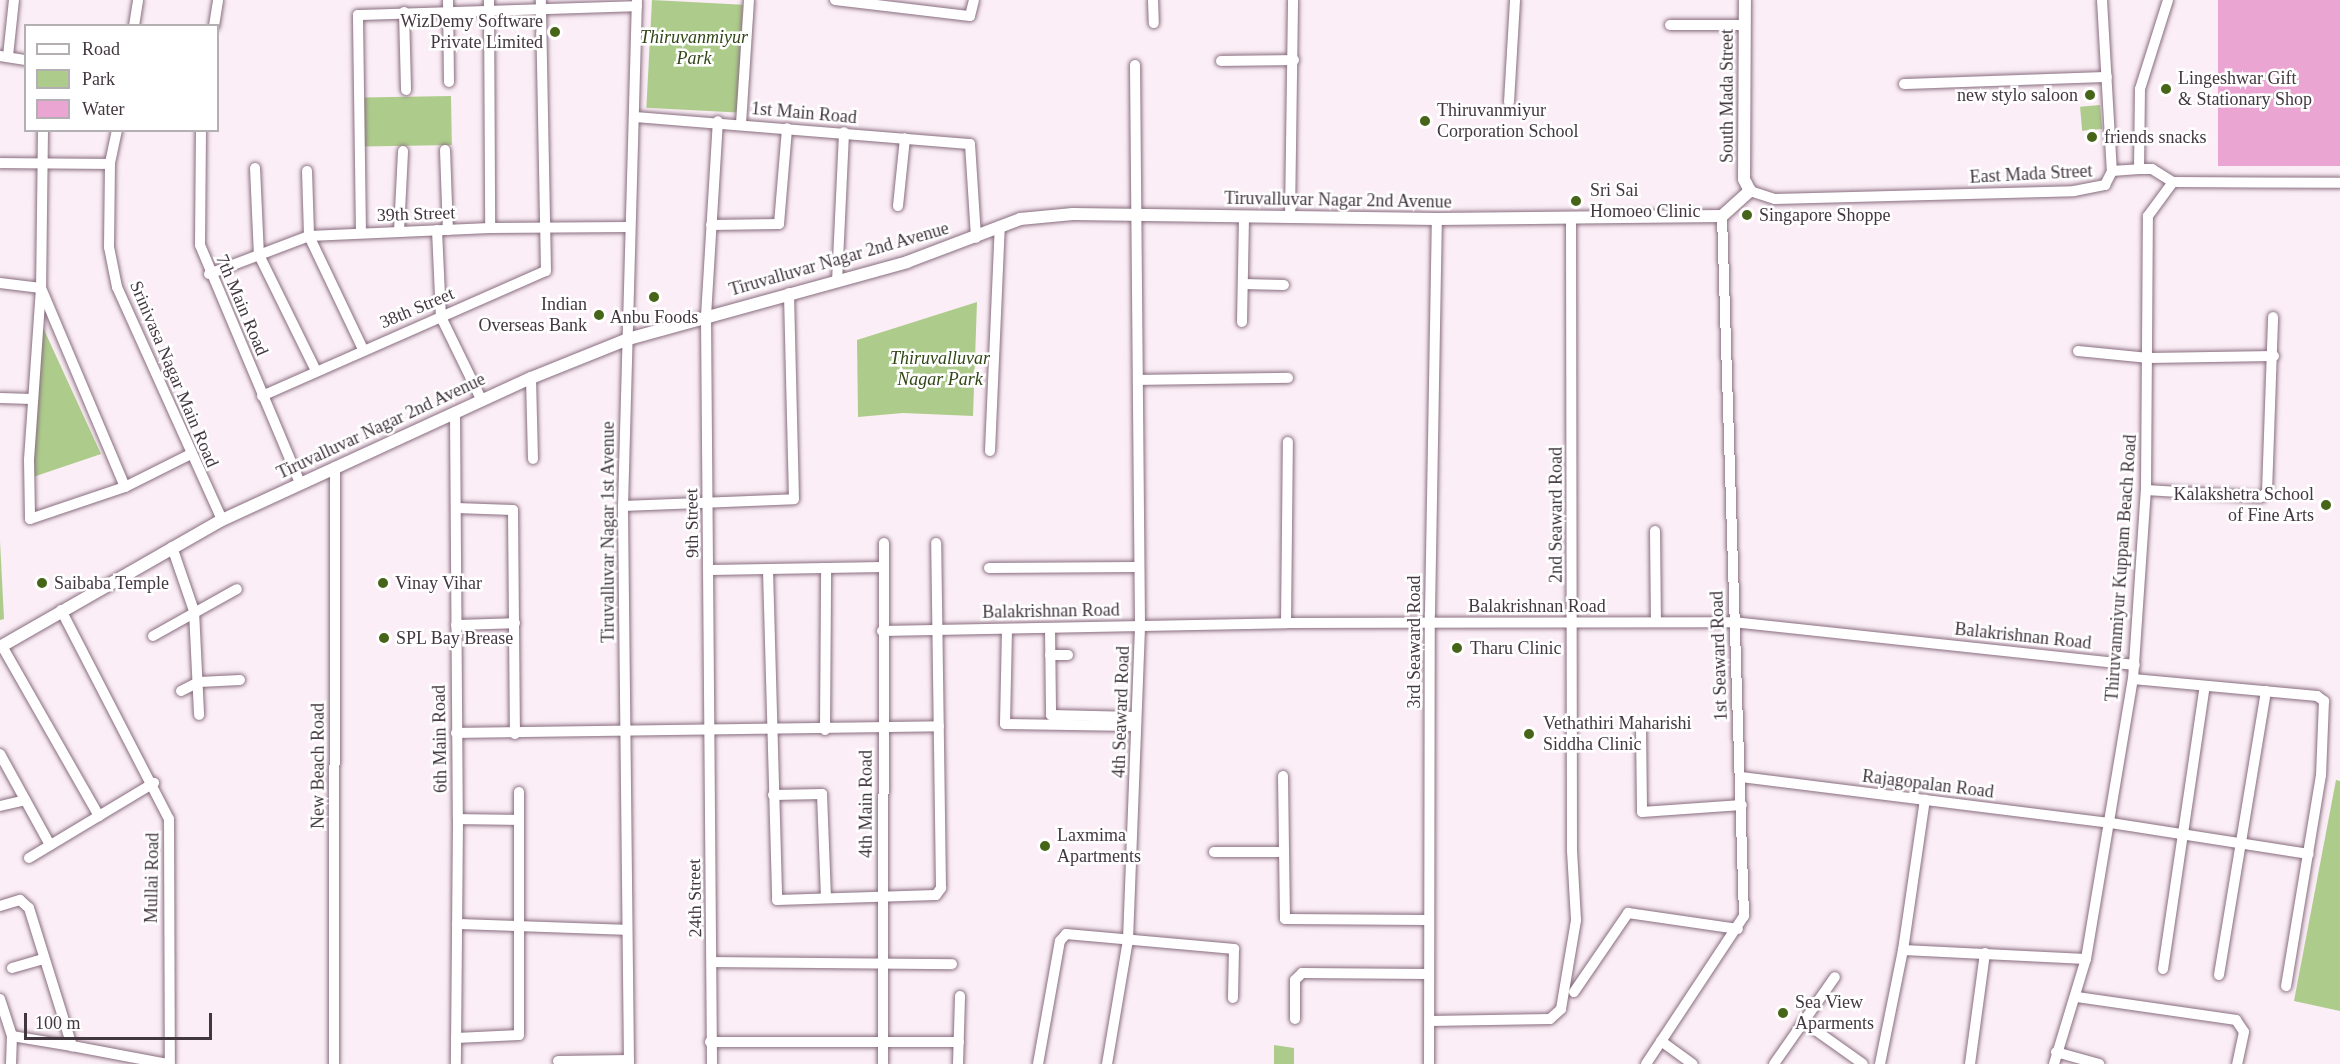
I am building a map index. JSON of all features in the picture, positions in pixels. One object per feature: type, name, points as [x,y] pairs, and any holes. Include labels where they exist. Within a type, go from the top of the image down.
[{"type":"street","points":[[14,0],[4,56],[24,60]]},
{"type":"street","points":[[134,24],[138,0]]},
{"type":"street","points":[[214,24],[218,0]]},
{"type":"street","points":[[741,124],[749,0]]},
{"type":"street","points":[[835,0],[906,5],[970,16],[974,0]]},
{"type":"street","points":[[1154,0],[1154,23]]},
{"type":"street","points":[[1290,218],[1294,60],[1293,0]]},
{"type":"street","points":[[1509,102],[1515,0]]},
{"type":"street","name":"South Mada Street","points":[[1745,0],[1744,179],[1750,191]]},
{"type":"street","points":[[2102,0],[2112,171]]},
{"type":"street","points":[[2139,169],[2140,89],[2168,0]]},
{"type":"street","points":[[361,233],[358,15],[404,12],[448,5],[637,3]]},
{"type":"street","name":"Tiruvalluvar Nagar 1st Avenue","points":[[629,1062],[626,930],[624,506],[637,3]]},
{"type":"street","points":[[542,4],[543,226]]},
{"type":"street","points":[[448,5],[449,82]]},
{"type":"street","points":[[489,5],[490,228]]},
{"type":"street","points":[[404,12],[406,90]]},
{"type":"street","points":[[1670,25],[1745,25]]},
{"type":"street","points":[[1221,61],[1294,60]]},
{"type":"street","name":"4th Seaward Road","points":[[1107,1064],[1128,940],[1140,626],[1135,65]]},
{"type":"street","points":[[1904,84],[2107,77]]},
{"type":"street","name":"1st Main Road","points":[[634,117],[718,121],[971,145],[976,238]]},
{"type":"street","name":"9th Street","points":[[710,731],[706,316],[718,121]]},
{"type":"street","points":[[711,225],[779,224],[787,128]]},
{"type":"street","points":[[43,132],[41,288],[32,399],[30,519],[125,487],[189,455]]},
{"type":"street","name":"Srinivasa Nagar Main Road","points":[[117,132],[110,164],[109,248],[117,287],[189,455],[222,520]]},
{"type":"street","name":"7th Main Road","points":[[201,132],[200,245],[209,274],[300,483]]},
{"type":"street","points":[[837,282],[844,132]]},
{"type":"street","points":[[898,206],[905,138]]},
{"type":"street","points":[[445,150],[441,317],[481,399]]},
{"type":"street","points":[[399,231],[403,151]]},
{"type":"street","points":[[0,163],[110,164]]},
{"type":"street","points":[[255,168],[259,255],[316,371]]},
{"type":"street","name":"East Mada Street","points":[[1750,191],[1775,199],[2074,191],[2105,185],[2112,171],[2139,169],[2151,169],[2174,182],[2340,183]]},
{"type":"street","points":[[307,171],[309,236],[363,349]]},
{"type":"street","name":"Thiruvanmiyur Kuppam Beach Road","points":[[2054,1064],[2056,1052],[2077,997],[2086,959],[2111,823],[2135,665],[2146,489],[2149,358],[2148,216],[2174,182]]},
{"type":"street","points":[[1722,216],[1750,191]]},
{"type":"street","name":"Tiruvalluvar Nagar 2nd Avenue","points":[[1,647],[61,610],[222,520],[481,399],[628,339],[789,293],[837,282],[976,238],[1020,219],[1072,214],[1437,219],[1722,216]]},
{"type":"street","name":"1st Seaward Road","points":[[1646,1064],[1738,929],[1744,916],[1722,216]]},
{"type":"street","points":[[1242,322],[1244,217]]},
{"type":"street","name":"2nd Seaward Road","points":[[1430,1022],[1555,1018],[1561,1009],[1576,920],[1572,850],[1574,622],[1571,218]]},
{"type":"street","name":"3rd Seaward Road","points":[[1429,1064],[1428,920],[1437,219]]},
{"type":"street","name":"39th Street","points":[[209,274],[309,236],[543,226],[630,227]]},
{"type":"street","name":"38th Street","points":[[262,396],[363,349],[544,272],[543,226]]},
{"type":"street","points":[[990,451],[1000,226]]},
{"type":"street","points":[[0,283],[41,288]]},
{"type":"street","points":[[1243,284],[1284,285]]},
{"type":"street","points":[[41,288],[125,487]]},
{"type":"street","points":[[624,506],[794,499],[789,293]]},
{"type":"street","points":[[2146,489],[2264,496],[2274,356],[2273,317]]},
{"type":"street","points":[[2078,351],[2149,358],[2274,356]]},
{"type":"street","points":[[531,378],[533,459]]},
{"type":"street","points":[[1138,380],[1288,378]]},
{"type":"street","points":[[0,398],[32,399]]},
{"type":"street","name":"6th Main Road","points":[[455,413],[458,819],[456,1064]]},
{"type":"street","points":[[1286,623],[1288,442]]},
{"type":"street","name":"New Beach Road","points":[[334,1064],[335,467]]},
{"type":"street","points":[[456,508],[512,508],[515,734]]},
{"type":"street","points":[[1655,531],[1656,622]]},
{"type":"street","name":"4th Main Road","points":[[883,1064],[882,631],[884,543]]},
{"type":"street","points":[[768,570],[777,900],[940,891],[936,543]]},
{"type":"street","points":[[172,547],[194,610],[199,715]]},
{"type":"street","points":[[710,570],[883,567]]},
{"type":"street","points":[[989,568],[1138,567]]},
{"type":"street","points":[[825,730],[826,569]]},
{"type":"street","points":[[153,636],[194,610],[237,589]]},
{"type":"street","name":"Mullai Road","points":[[61,610],[154,783],[169,819],[169,1064]]},
{"type":"street","name":"Balakrishnan Road","points":[[882,631],[1286,623],[1733,622],[2135,665]]},
{"type":"street","points":[[456,625],[515,623]]},
{"type":"street","points":[[1050,628],[1051,715],[1136,721]]},
{"type":"street","points":[[1007,629],[1005,724],[1136,721]]},
{"type":"street","points":[[1,647],[99,816]]},
{"type":"street","points":[[1050,655],[1068,655]]},
{"type":"street","points":[[2133,679],[2266,691],[2322,699],[2321,775],[2286,986]]},
{"type":"street","points":[[181,691],[199,682],[240,680]]},
{"type":"street","points":[[2163,969],[2205,686]]},
{"type":"street","points":[[2219,975],[2266,691]]},
{"type":"street","points":[[456,733],[772,731],[939,726]]},
{"type":"street","points":[[1641,727],[1642,812],[1742,806]]},
{"type":"street","name":"24th Street","points":[[710,731],[712,1064]]},
{"type":"street","points":[[0,754],[50,845]]},
{"type":"street","points":[[1283,776],[1283,852],[1287,920],[1428,920]]},
{"type":"street","name":"Rajagopalan Road","points":[[1741,777],[2111,823],[2309,854]]},
{"type":"street","points":[[29,858],[154,783]]},
{"type":"street","points":[[456,1038],[519,1035],[519,792]]},
{"type":"street","points":[[773,795],[821,793],[826,898]]},
{"type":"street","points":[[0,806],[25,800]]},
{"type":"street","points":[[1880,1064],[1903,950],[1925,800]]},
{"type":"street","points":[[458,819],[519,820]]},
{"type":"street","points":[[1214,852],[1283,852]]},
{"type":"street","points":[[0,906],[20,900],[27,904],[72,1046]]},
{"type":"street","points":[[1574,992],[1628,913],[1738,929]]},
{"type":"street","points":[[457,924],[626,930]]},
{"type":"street","points":[[1038,1064],[1062,937],[1070,933],[1236,950],[1233,998]]},
{"type":"street","points":[[1903,950],[2086,959]]},
{"type":"street","points":[[1970,1064],[1984,953]]},
{"type":"street","points":[[12,968],[44,959]]},
{"type":"street","points":[[712,962],[952,964]]},
{"type":"street","points":[[1295,1019],[1295,980],[1302,973],[1428,974]]},
{"type":"street","points":[[1774,1064],[1835,977]]},
{"type":"street","points":[[958,1064],[960,996]]},
{"type":"street","points":[[2077,997],[2236,1020],[2244,1032],[2237,1064]]},
{"type":"street","points":[[0,999],[12,1036],[11,1064]]},
{"type":"street","points":[[1804,1022],[1863,1064]]},
{"type":"street","points":[[12,1036],[169,1064]]},
{"type":"street","points":[[1661,1041],[1693,1064]]},
{"type":"street","points":[[711,1042],[959,1042]]},
{"type":"street","points":[[2056,1052],[2099,1064]]},
{"type":"street","points":[[558,1061],[629,1062]]},
{"type":"green space","name":"Thiruvanmiyur Park","points":[[652,0],[743,5],[737,113],[646,108]]},
{"type":"green space","points":[[451,96],[452,145],[364,147],[363,98]]},
{"type":"green space","points":[[2100,105],[2102,129],[2082,131],[2080,107]]},
{"type":"green space","name":"Thiruvalluvar Nagar Park","points":[[977,302],[973,416],[903,413],[858,417],[857,340]]},
{"type":"green space","points":[[40,321],[101,454],[33,477]]},
{"type":"green space","points":[[0,541],[4,619],[0,620]]},
{"type":"green space","points":[[2336,780],[2340,781],[2340,1011],[2294,1001]]},
{"type":"green space","points":[[1274,1045],[1294,1048],[1294,1064],[1274,1064]]},
{"type":"water","points":[[2218,0],[2340,0],[2340,166],[2218,166]]},
{"type":"place","name":"WizDemy Software Private Limited","points":[[555,32]]},
{"type":"place","name":"Lingeshwar Gift & Stationary Shop","points":[[2166,89]]},
{"type":"place","name":"new stylo saloon","points":[[2090,95]]},
{"type":"place","name":"Thiruvanmiyur Corporation School","points":[[1425,121]]},
{"type":"place","name":"friends snacks","points":[[2092,137]]},
{"type":"place","name":"Sri Sai Homoeo Clinic","points":[[1576,201]]},
{"type":"place","name":"Singapore Shoppe","points":[[1747,215]]},
{"type":"place","name":"Anbu Foods","points":[[654,297]]},
{"type":"place","name":"Indian Overseas Bank","points":[[599,315]]},
{"type":"place","name":"Kalakshetra School of Fine Arts","points":[[2326,505]]},
{"type":"place","name":"Saibaba Temple","points":[[42,583]]},
{"type":"place","name":"Vinay Vihar","points":[[383,583]]},
{"type":"place","name":"SPL Bay Brease","points":[[384,638]]},
{"type":"place","name":"Tharu Clinic","points":[[1457,648]]},
{"type":"place","name":"Vethathiri Maharishi Siddha Clinic","points":[[1529,734]]},
{"type":"place","name":"Laxmima Apartments","points":[[1045,846]]},
{"type":"place","name":"Sea View Aparments","points":[[1783,1013]]}]
